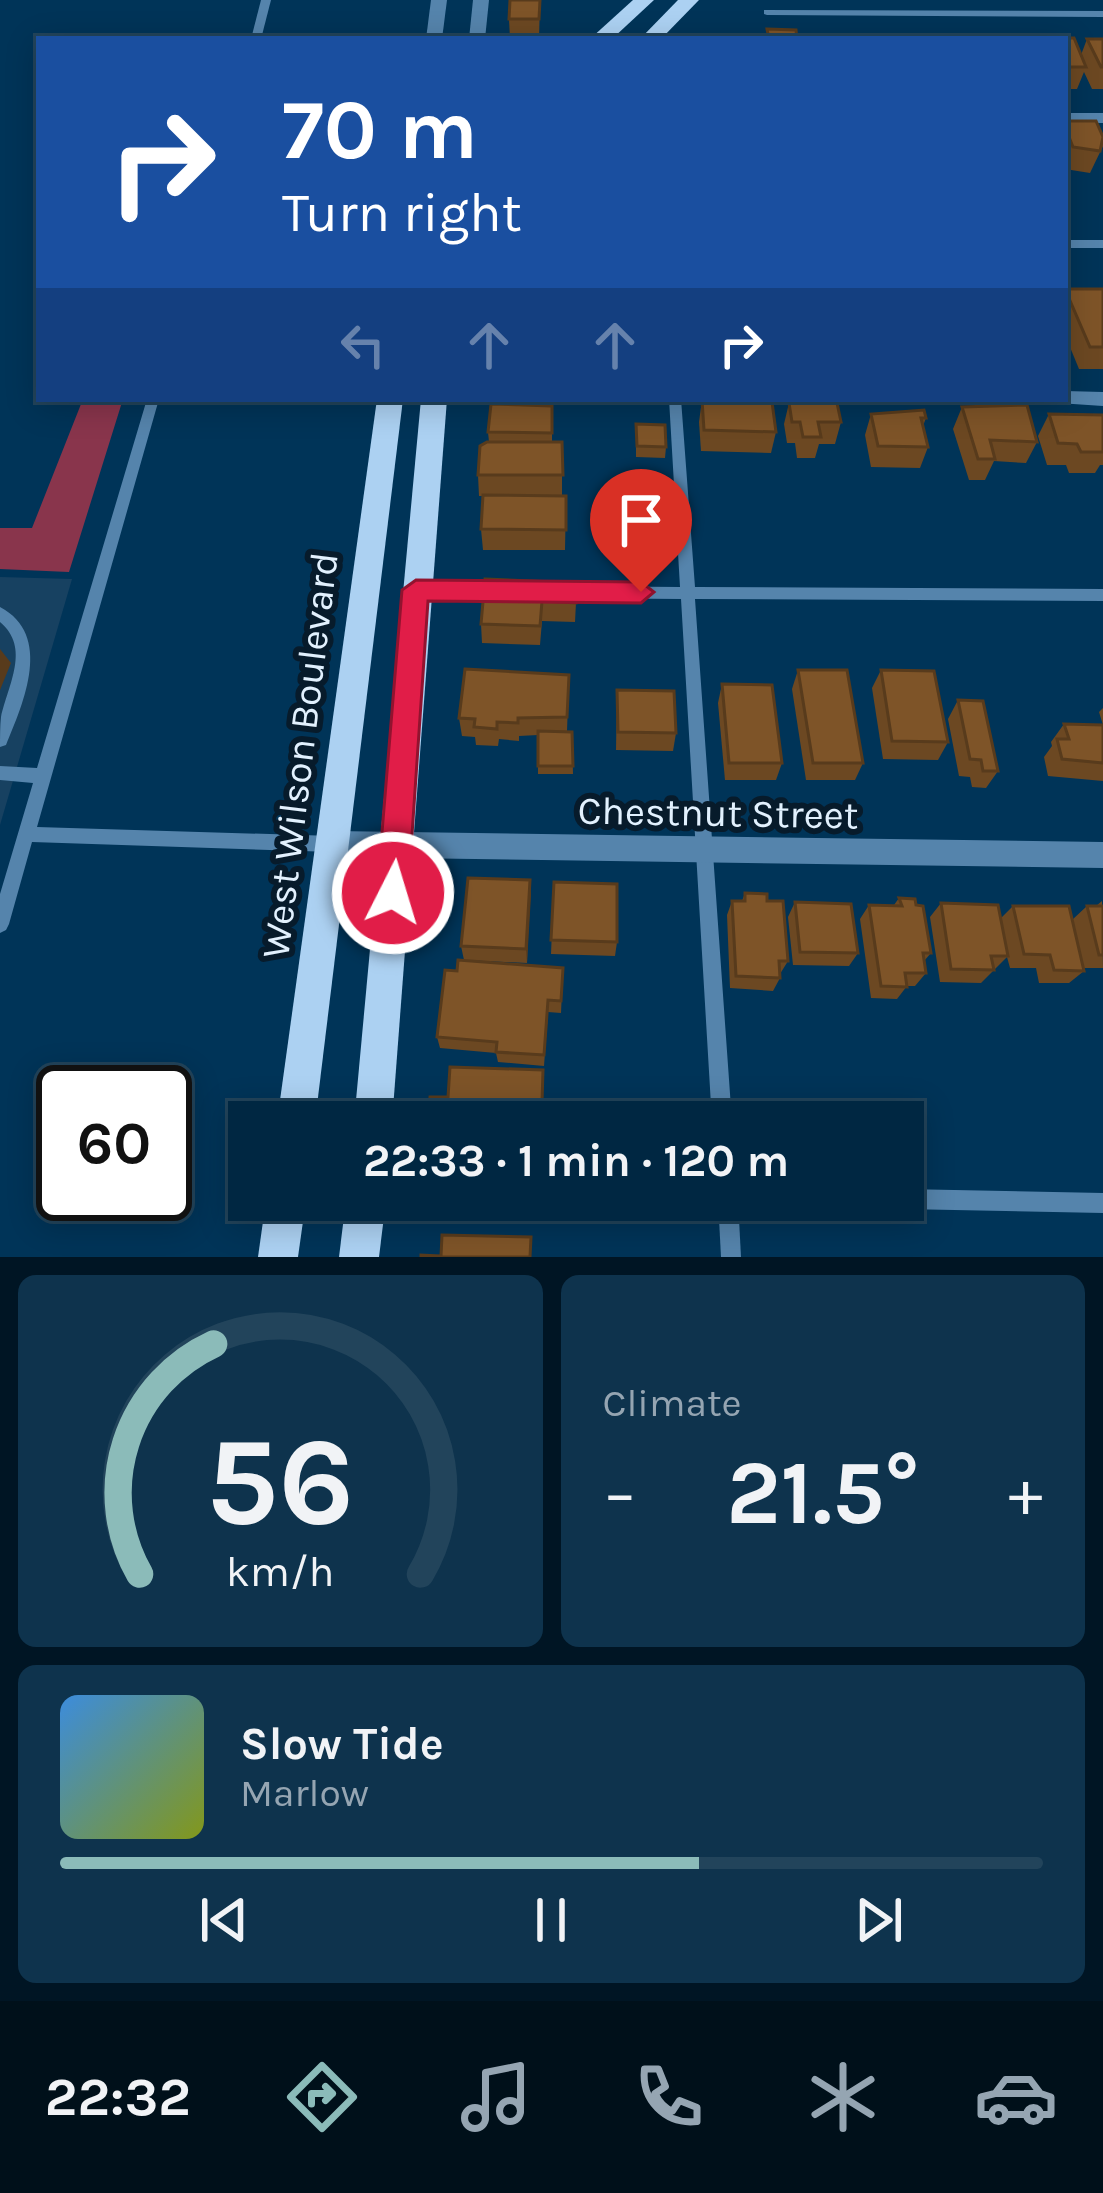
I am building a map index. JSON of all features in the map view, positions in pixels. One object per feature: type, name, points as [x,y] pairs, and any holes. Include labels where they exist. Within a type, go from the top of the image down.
[{"type":"main road","points":[[603,36],[644,0]]},
{"type":"main road","points":[[653,36],[689,0]]},
{"type":"main road","name":"West Wilson Boulevard","points":[[299,1101],[391,402]]},
{"type":"main road","points":[[375,1101],[434,402]]},
{"type":"main road","points":[[278,1257],[283,1221]]},
{"type":"main road","points":[[359,1257],[363,1221]]},
{"type":"street","points":[[434,36],[439,0]]},
{"type":"street","points":[[477,36],[481,0]]},
{"type":"street","points":[[1068,118],[1103,118]]},
{"type":"street","points":[[1068,398],[1103,399]]},
{"type":"street","name":"Chestnut Street","points":[[332,844],[1103,855]]},
{"type":"lane","points":[[257,36],[266,0]]},
{"type":"lane","points":[[767,13],[811,6],[1103,14]]},
{"type":"lane","points":[[1068,244],[1103,244]]},
{"type":"lane","points":[[0,924],[152,402]]},
{"type":"lane","points":[[674,402],[720,1101]]},
{"type":"lane","points":[[416,590],[528,591]]},
{"type":"lane","points":[[551,592],[1103,595]]},
{"type":"lane","points":[[0,613],[18,630],[25,649],[0,740]]},
{"type":"lane","points":[[0,773],[43,776]]},
{"type":"lane","points":[[26,834],[332,844]]},
{"type":"lane","points":[[924,1199],[1103,1203]]},
{"type":"lane","points":[[729,1221],[731,1257]]},
{"type":"shaded area","points":[[82,402],[122,402],[69,572],[0,569],[0,528],[32,528]]},
{"type":"shaded area","points":[[0,577],[72,579],[0,825]]},
{"type":"building","points":[[510,0],[540,0],[539,19],[509,19]]},
{"type":"building","points":[[767,29],[796,30],[797,36],[768,36]]},
{"type":"building","points":[[1068,38],[1074,38],[1086,67],[1068,67]]},
{"type":"building","points":[[1087,39],[1103,39],[1103,67],[1101,67]]},
{"type":"building","points":[[1068,121],[1096,121],[1103,137],[1100,151],[1073,147]]},
{"type":"building","points":[[1068,289],[1103,289],[1103,347],[1090,347]]},
{"type":"building","points":[[702,402],[772,402],[776,432],[704,430]]},
{"type":"building","points":[[789,403],[837,403],[841,422],[818,422],[821,437],[803,437],[800,422],[792,422]]},
{"type":"building","points":[[491,404],[552,406],[552,433],[488,432]]},
{"type":"building","points":[[1027,405],[1037,442],[990,440],[995,459],[978,459],[962,407]]},
{"type":"building","points":[[924,410],[926,418],[921,418],[928,447],[878,446],[871,414]]},
{"type":"building","points":[[1049,414],[1103,415],[1103,452],[1081,452],[1077,444],[1058,443]]},
{"type":"building","points":[[636,424],[665,425],[666,447],[637,446]]},
{"type":"building","points":[[487,442],[562,442],[563,475],[478,475],[480,446]]},
{"type":"building","points":[[483,495],[566,496],[566,530],[481,529]]},
{"type":"building","points":[[485,579],[577,583],[576,603],[542,601],[540,626],[481,624]]},
{"type":"building","points":[[465,669],[569,675],[567,717],[518,718],[518,723],[497,722],[497,729],[474,727],[475,719],[459,718]]},
{"type":"building","points":[[798,670],[847,670],[863,763],[813,763]]},
{"type":"building","points":[[881,670],[934,671],[948,742],[892,741]]},
{"type":"building","points":[[722,684],[772,685],[782,763],[729,763]]},
{"type":"building","points":[[617,690],[674,691],[676,733],[618,732]]},
{"type":"building","points":[[958,700],[983,701],[998,771],[983,771],[981,760],[970,759]]},
{"type":"building","points":[[1064,724],[1103,725],[1103,763],[1062,759],[1057,739],[1069,739]]},
{"type":"building","points":[[538,731],[572,732],[573,766],[538,766]]},
{"type":"building","points":[[468,878],[530,880],[526,949],[461,946]]},
{"type":"building","points":[[554,882],[617,884],[617,942],[551,940]]},
{"type":"building","points":[[745,893],[783,901],[788,961],[779,961],[780,978],[736,976],[732,901],[745,901]]},
{"type":"building","points":[[899,898],[915,899],[916,905],[923,906],[931,953],[923,953],[926,973],[905,973],[907,987],[881,986],[869,905],[902,906]]},
{"type":"building","points":[[795,902],[851,904],[858,953],[800,952]]},
{"type":"building","points":[[941,903],[998,905],[1008,956],[991,956],[994,970],[951,969]]},
{"type":"building","points":[[1013,906],[1069,906],[1084,971],[1054,970],[1050,955],[1024,954]]},
{"type":"building","points":[[1087,906],[1103,906],[1103,955],[1099,955]]},
{"type":"building","points":[[458,960],[563,968],[561,1001],[548,1000],[544,1055],[496,1052],[497,1042],[437,1037],[445,970],[457,971]]},
{"type":"building","points":[[450,1067],[543,1070],[542,1101],[430,1101],[430,1097],[448,1097]]},
{"type":"building","points":[[442,1235],[531,1237],[530,1257],[421,1257],[441,1256]]},
{"type":"route","points":[[393,893],[416,590],[641,592]]}]
